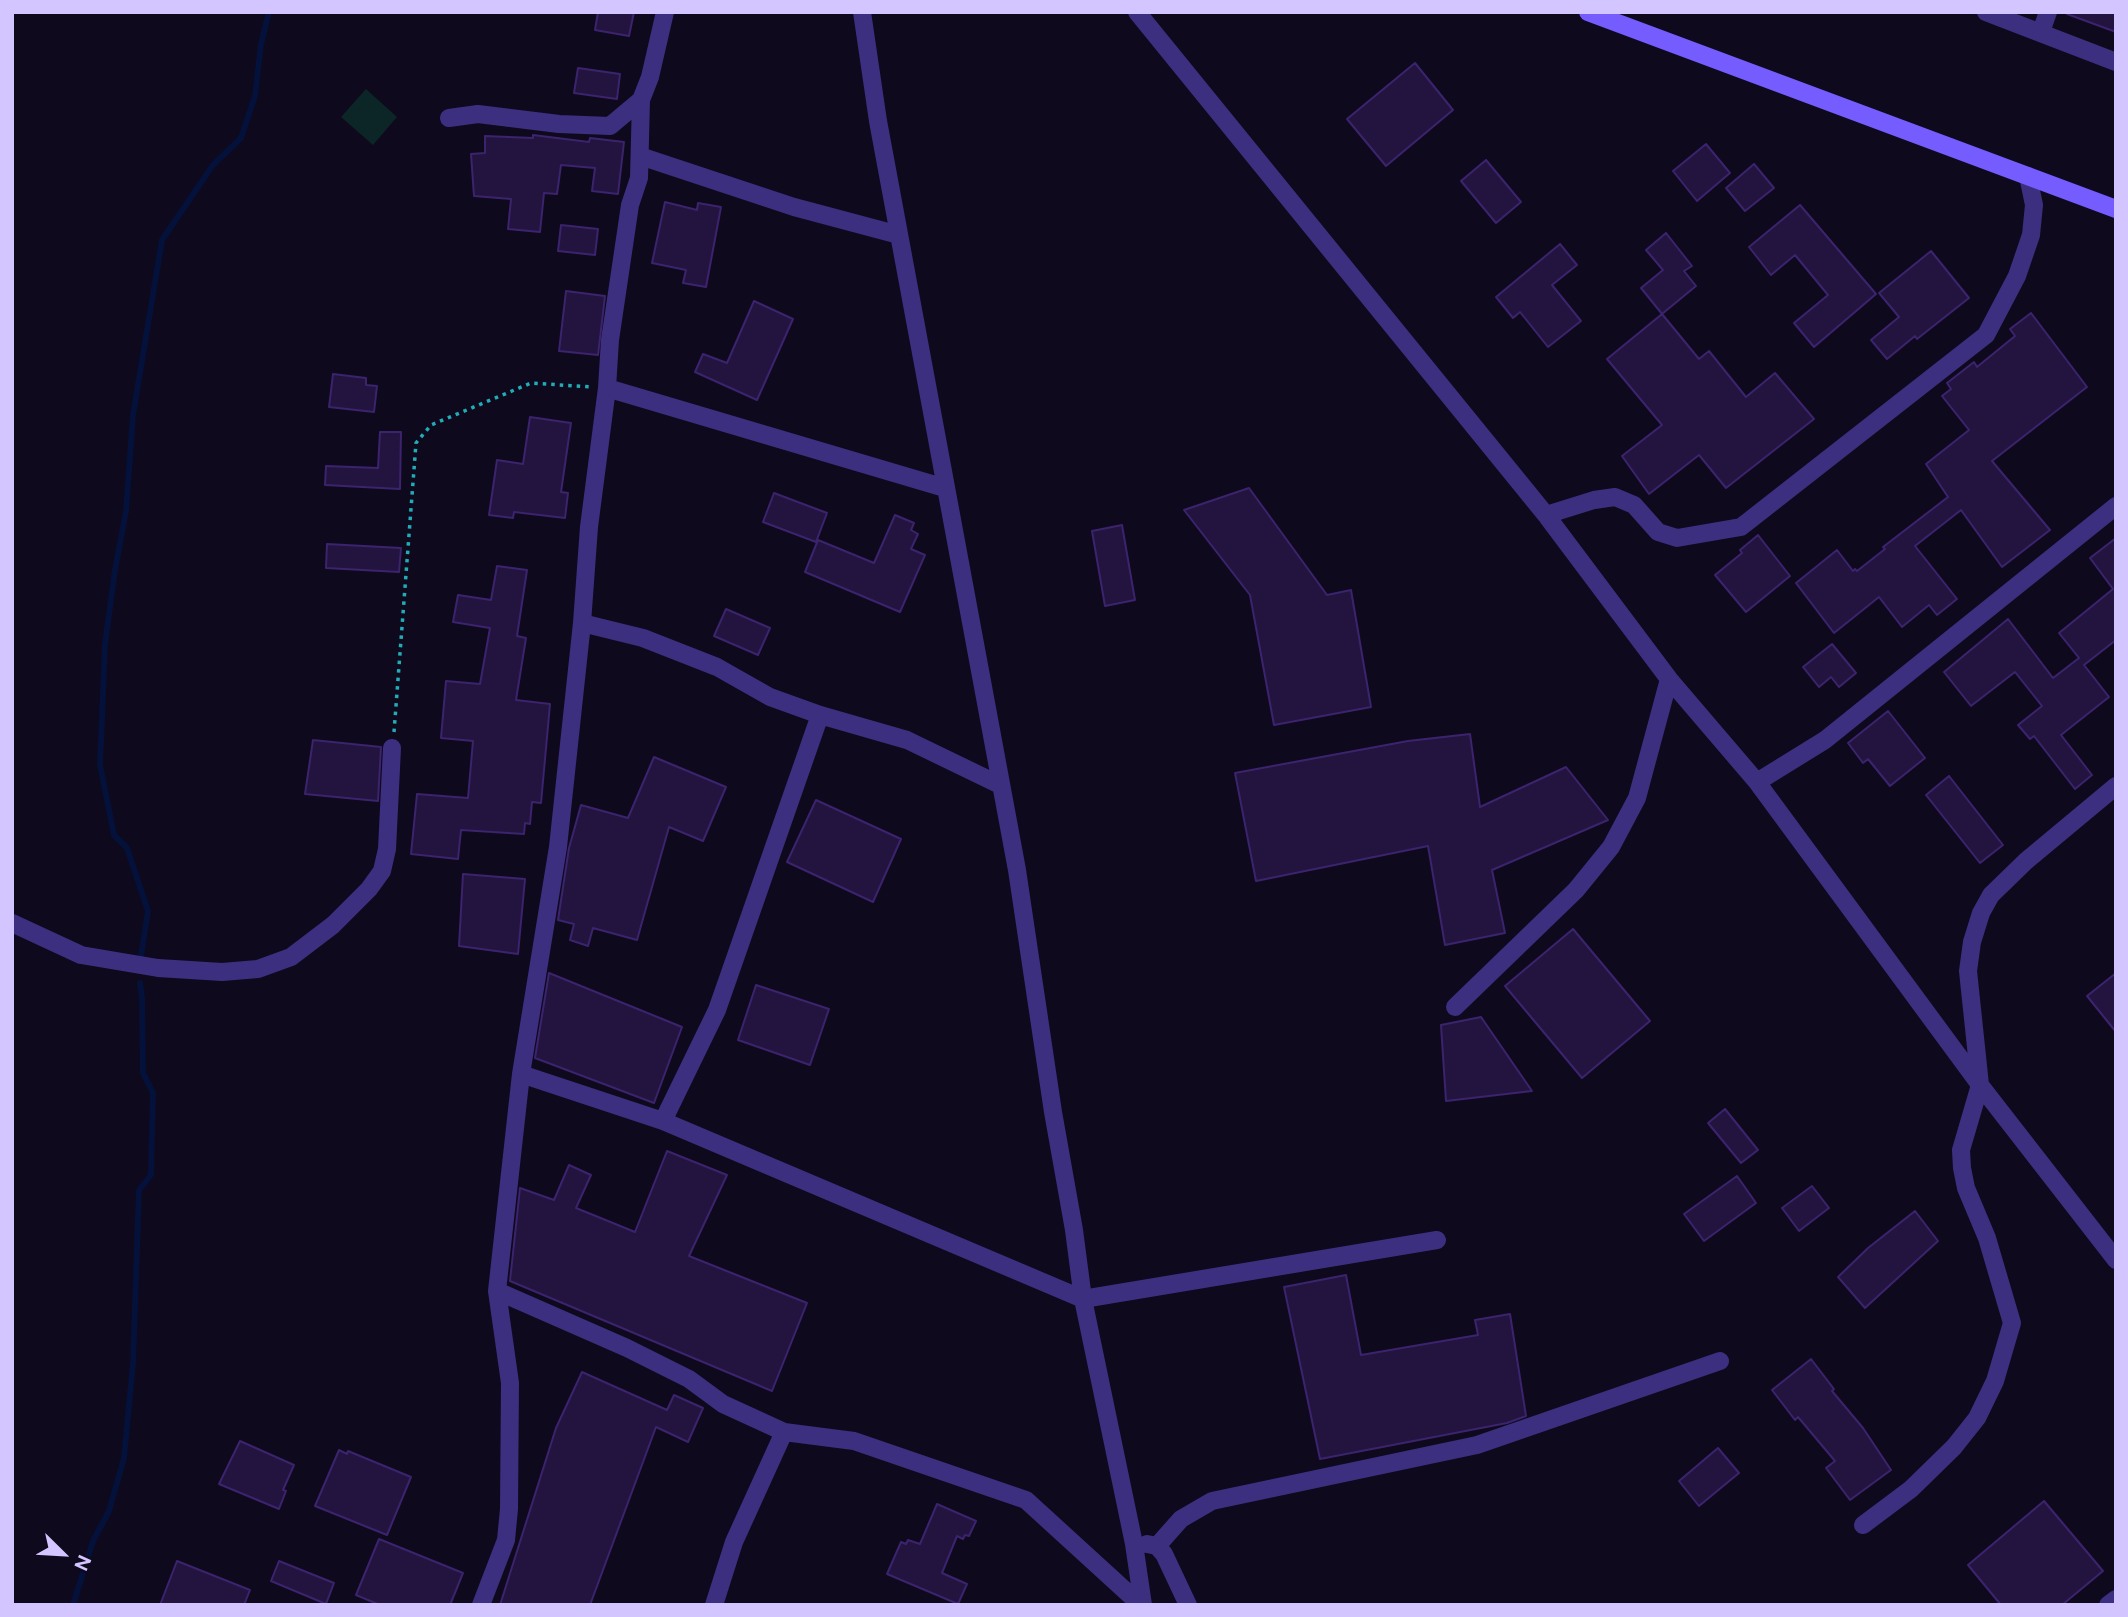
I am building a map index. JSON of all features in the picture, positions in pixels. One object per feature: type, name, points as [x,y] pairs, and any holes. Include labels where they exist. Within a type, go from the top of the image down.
[{"type":"main road","points":[[1588,12],[2116,209]]},
{"type":"street","points":[[481,1605],[506,1540],[509,1509],[510,1383],[497,1291],[521,1074],[558,846],[610,340],[630,205],[639,178],[641,100],[650,77],[665,12]]},
{"type":"street","points":[[862,12],[878,121],[1017,870],[1083,1299],[1134,1545],[1142,1605]]},
{"type":"street","points":[[1137,12],[1546,515],[1669,679],[1757,782],[1980,1085],[2116,1260]]},
{"type":"street","points":[[1986,12],[2116,62]]},
{"type":"street","points":[[2041,32],[2048,12]]},
{"type":"street","points":[[449,118],[478,114],[559,124],[610,126],[641,100]]},
{"type":"street","points":[[640,156],[794,207],[899,235]]},
{"type":"street","points":[[1546,515],[1594,500],[1615,497],[1634,505],[1658,533],[1677,538],[1741,527],[1986,335],[2017,276],[2031,236],[2034,205],[2028,176]]},
{"type":"street","points":[[607,388],[945,488]]},
{"type":"street","points":[[1757,782],[1825,740],[2116,506]]},
{"type":"street","points":[[582,623],[643,638],[717,667],[770,697],[820,715],[908,740],[1000,785]]},
{"type":"street","points":[[1455,1007],[1576,890],[1611,847],[1637,798],[1669,679]]},
{"type":"street","points":[[663,1121],[717,1010],[772,859],[820,715]]},
{"type":"street","points":[[12,923],[81,955],[158,968],[222,972],[258,969],[291,957],[333,925],[369,889],[382,871],[387,849],[392,748]]},
{"type":"street","points":[[1863,1525],[1911,1489],[1954,1447],[1977,1418],[1995,1381],[2012,1323],[1987,1238],[1966,1188],[1962,1168],[1961,1150],[1980,1085],[1968,971],[1972,942],[1981,914],[1991,895],[2116,786]]},
{"type":"street","points":[[521,1074],[663,1121],[1083,1299],[1437,1240]]},
{"type":"street","points":[[497,1291],[627,1348],[689,1379],[723,1404],[784,1432],[853,1441],[1026,1500],[1142,1605]]},
{"type":"street","points":[[1157,1546],[1181,1519],[1212,1502],[1477,1445],[1720,1361]]},
{"type":"street","points":[[714,1605],[734,1542],[784,1432]]},
{"type":"street","points":[[1134,1545],[1157,1546],[1164,1554],[1188,1605]]},
{"type":"street","points":[[2108,1605],[2116,1599]]},
{"type":"path","points":[[392,748],[416,443],[431,425],[531,383],[607,388]]},
{"type":"green space","points":[[366,89],[397,117],[373,145],[341,117]]},
{"type":"building","points":[[598,12],[634,12],[629,36],[595,30]]},
{"type":"building","points":[[2116,12],[2116,32],[2067,14]]},
{"type":"building","points":[[1415,63],[1453,110],[1386,166],[1347,119]]},
{"type":"building","points":[[578,68],[620,74],[617,99],[574,93]]},
{"type":"building","points":[[533,135],[589,142],[590,138],[624,142],[618,194],[592,191],[595,168],[561,165],[557,194],[544,193],[540,232],[508,229],[511,199],[474,196],[471,154],[485,153],[485,136],[533,138]]},
{"type":"building","points":[[1706,144],[1730,173],[1697,201],[1673,171]]},
{"type":"building","points":[[1486,160],[1521,202],[1496,223],[1461,181]]},
{"type":"building","points":[[1754,164],[1774,188],[1745,211],[1726,188]]},
{"type":"building","points":[[665,202],[697,210],[698,203],[721,207],[706,287],[683,283],[686,270],[652,263]]},
{"type":"building","points":[[1800,205],[1876,294],[1814,347],[1794,323],[1828,295],[1795,255],[1771,275],[1749,247]]},
{"type":"building","points":[[561,225],[598,229],[595,255],[558,251]]},
{"type":"building","points":[[1666,233],[1692,266],[1684,271],[1696,286],[1662,314],[1641,288],[1663,270],[1646,250]]},
{"type":"building","points":[[1560,244],[1577,265],[1552,285],[1581,321],[1548,347],[1520,312],[1513,318],[1496,297]]},
{"type":"building","points":[[1931,251],[1969,298],[1887,359],[1871,340],[1899,317],[1879,293]]},
{"type":"building","points":[[566,291],[605,296],[598,355],[559,351]]},
{"type":"building","points":[[754,301],[793,319],[757,400],[695,372],[703,354],[727,363]]},
{"type":"building","points":[[2031,313],[2087,387],[1992,461],[2050,530],[2002,567],[1961,510],[1915,546],[1957,599],[1937,615],[1929,605],[1902,627],[1879,597],[1834,633],[1796,583],[1837,550],[1853,571],[1857,571],[1885,549],[1883,547],[1948,497],[1926,464],[1969,430],[1942,396],[1951,389],[1947,383],[1974,362],[1977,367],[2015,336],[2010,329]]},
{"type":"building","points":[[1662,314],[1699,359],[1709,351],[1746,397],[1775,373],[1814,419],[1726,488],[1699,455],[1649,494],[1622,456],[1662,425],[1607,359]]},
{"type":"building","points":[[333,374],[366,378],[366,385],[377,386],[374,412],[329,407]]},
{"type":"building","points":[[530,417],[571,423],[561,492],[568,493],[565,518],[514,512],[513,518],[489,515],[497,460],[523,464]]},
{"type":"building","points":[[380,432],[401,432],[400,489],[325,485],[326,466],[378,468]]},
{"type":"building","points":[[1249,488],[1327,595],[1351,590],[1371,707],[1274,725],[1250,595],[1184,510]]},
{"type":"building","points":[[774,493],[827,513],[816,542],[763,522]]},
{"type":"building","points":[[895,515],[914,523],[911,530],[918,534],[911,549],[925,555],[900,612],[805,572],[818,540],[874,563]]},
{"type":"building","points":[[1122,525],[1135,600],[1105,606],[1092,531]]},
{"type":"building","points":[[1758,535],[1790,576],[1746,612],[1715,575],[1742,553],[1740,550]]},
{"type":"building","points":[[2116,538],[2116,640],[2084,665],[2109,697],[2061,735],[2092,775],[2075,789],[2034,736],[2030,739],[2018,725],[2042,706],[2015,672],[1971,706],[1944,672],[2008,619],[2053,678],[2079,658],[2059,633],[2113,589],[2090,558]]},
{"type":"building","points":[[327,544],[401,548],[399,572],[326,568]]},
{"type":"building","points":[[497,566],[527,570],[517,636],[526,638],[516,700],[550,704],[541,803],[532,802],[530,824],[525,823],[524,834],[461,830],[458,859],[411,854],[417,794],[468,798],[473,741],[441,738],[446,681],[480,684],[490,628],[453,622],[458,595],[491,600]]},
{"type":"building","points":[[726,609],[770,628],[758,655],[714,636]]},
{"type":"building","points":[[1832,644],[1856,673],[1839,687],[1831,677],[1819,687],[1803,667]]},
{"type":"building","points":[[1888,711],[1925,758],[1890,786],[1868,759],[1863,763],[1848,743]]},
{"type":"building","points":[[1470,734],[1480,807],[1566,767],[1608,820],[1492,870],[1505,933],[1445,945],[1428,846],[1256,881],[1235,773],[1408,741]]},
{"type":"building","points":[[313,740],[381,747],[378,801],[305,794]]},
{"type":"building","points":[[654,757],[726,787],[703,841],[669,827],[637,940],[593,928],[588,946],[570,940],[574,924],[558,920],[569,848],[581,805],[628,818]]},
{"type":"building","points":[[1949,776],[2003,845],[1980,863],[1926,795]]},
{"type":"building","points":[[816,800],[901,839],[873,902],[787,862]]},
{"type":"building","points":[[463,874],[525,879],[518,954],[459,946]]},
{"type":"building","points":[[1573,929],[1650,1021],[1582,1078],[1505,986]]},
{"type":"building","points":[[549,973],[682,1027],[654,1103],[535,1058]]},
{"type":"building","points":[[2116,973],[2116,1032],[2087,996]]},
{"type":"building","points":[[756,985],[829,1009],[810,1065],[738,1040]]},
{"type":"building","points":[[1481,1017],[1532,1091],[1446,1101],[1441,1025]]},
{"type":"building","points":[[1725,1109],[1758,1150],[1741,1163],[1708,1123]]},
{"type":"building","points":[[667,1151],[727,1175],[689,1256],[807,1303],[772,1391],[510,1281],[520,1188],[554,1200],[569,1165],[591,1175],[576,1208],[635,1232]]},
{"type":"building","points":[[1737,1176],[1756,1203],[1704,1241],[1684,1214]]},
{"type":"building","points":[[1812,1186],[1829,1208],[1799,1231],[1782,1208]]},
{"type":"building","points":[[1915,1211],[1938,1241],[1865,1308],[1838,1277],[1868,1248]]},
{"type":"building","points":[[1346,1275],[1361,1355],[1478,1335],[1475,1320],[1510,1314],[1526,1416],[1507,1423],[1320,1459],[1284,1287]]},
{"type":"building","points":[[1811,1359],[1891,1470],[1850,1500],[1826,1468],[1835,1461],[1798,1417],[1795,1420],[1772,1390]]},
{"type":"building","points":[[582,1372],[667,1410],[674,1395],[703,1408],[688,1442],[656,1427],[590,1605],[500,1605],[556,1428]]},
{"type":"building","points":[[240,1441],[294,1465],[283,1490],[286,1491],[279,1509],[219,1484]]},
{"type":"building","points":[[1718,1448],[1739,1473],[1699,1506],[1679,1481]]},
{"type":"building","points":[[339,1450],[347,1454],[348,1451],[411,1477],[387,1535],[315,1506]]},
{"type":"building","points":[[2044,1501],[2103,1571],[2062,1605],[2001,1605],[1968,1565]]},
{"type":"building","points":[[937,1504],[976,1521],[969,1536],[965,1535],[963,1539],[957,1536],[942,1573],[967,1584],[958,1604],[887,1574],[901,1542],[906,1544],[908,1540],[920,1544]]},
{"type":"building","points":[[379,1539],[463,1573],[450,1605],[380,1605],[356,1595]]},
{"type":"building","points":[[177,1561],[250,1590],[244,1605],[160,1605]]},
{"type":"building","points":[[279,1561],[334,1583],[326,1604],[271,1581]]},
{"type":"waterway","points":[[141,956],[148,911],[127,848],[114,835],[100,765],[105,644],[126,511],[133,415],[162,240],[213,165],[241,138],[255,96],[261,44],[269,12]]},
{"type":"waterway","points":[[73,1605],[93,1541],[109,1511],[124,1458],[133,1363],[139,1190],[151,1175],[153,1093],[143,1073],[140,983]]}]
